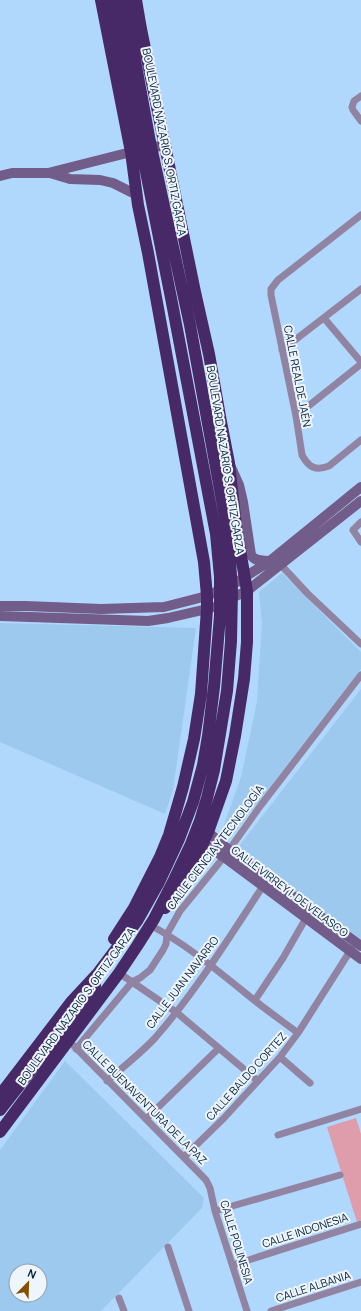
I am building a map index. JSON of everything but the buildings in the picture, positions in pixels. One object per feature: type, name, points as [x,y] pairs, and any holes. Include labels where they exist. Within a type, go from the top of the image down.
[{"type":"highway","points":[[72,1001],[101,960],[134,908],[160,857],[169,835],[183,787],[194,739],[201,694],[207,610],[204,562],[166,358],[137,195],[131,152],[101,0]]},
{"type":"highway","name":"BOULEVARD NAZARIO S. ORTIZ GARZA","points":[[0,1095],[72,1001],[98,973],[137,921],[158,882],[187,822],[199,784],[208,736],[218,654],[220,577],[216,534],[112,0]]},
{"type":"highway","name":"BOULEVARD NAZARIO S. ORTIZ GARZA","points":[[0,1132],[72,1045],[152,922],[191,844],[207,798],[220,738],[227,691],[232,606],[229,552],[225,517],[191,329],[150,142],[124,0]]},
{"type":"highway","points":[[132,0],[141,29]]},
{"type":"highway","points":[[136,0],[195,292],[210,354],[229,463],[238,545],[247,591],[247,642],[244,679],[226,780],[206,837],[179,890],[152,922]]},
{"type":"highway","points":[[191,329],[195,292]]},
{"type":"highway","points":[[166,358],[172,303]]},
{"type":"highway","points":[[204,562],[210,564],[223,564],[233,557],[238,545]]},
{"type":"highway","points":[[205,629],[212,626],[223,626],[239,633],[247,642]]},
{"type":"highway","points":[[0,1110],[71,1019],[122,949],[137,921]]},
{"type":"main road","points":[[0,176],[12,173],[48,172],[165,145]]},
{"type":"main road","points":[[48,172],[70,179],[100,180],[113,183],[137,195]]},
{"type":"main road","points":[[229,463],[239,485],[251,555],[257,560],[270,560]]},
{"type":"main road","points":[[0,606],[101,609],[164,607],[207,596],[245,577],[270,560],[361,487]]},
{"type":"main road","points":[[0,616],[148,621],[207,610],[247,591],[361,501]]},
{"type":"main road","points":[[101,609],[116,613],[127,620]]},
{"type":"main road","name":"CALLE VIRREY I. DE VELASCO","points":[[206,837],[355,946],[361,959]]},
{"type":"main road","name":"CALLE VIRREY I. DE VELASCO","points":[[226,853],[263,886],[306,918],[355,946]]},
{"type":"street","points":[[361,96],[354,101],[352,107],[361,121]]},
{"type":"street","name":"CALLE REAL DE JAÉN","points":[[361,215],[278,280],[271,289],[296,416],[302,456],[309,466],[323,468],[329,466],[361,440]]},
{"type":"street","points":[[282,350],[361,289]]},
{"type":"street","points":[[296,416],[361,363],[324,318]]},
{"type":"street","points":[[361,522],[353,530],[361,542]]},
{"type":"street","points":[[281,564],[307,593],[361,644]]},
{"type":"street","name":"CALLE CIENCIA Y TECNOLOGÍA","points":[[72,1045],[132,982],[150,970],[166,944],[167,934],[180,911],[226,853],[361,675]]},
{"type":"street","name":"CALLE JUAN NAVARRO","points":[[107,1081],[153,1039],[176,1012],[210,965],[263,886]]},
{"type":"street","points":[[255,1000],[283,958],[306,918]]},
{"type":"street","points":[[152,922],[298,1033]]},
{"type":"street","name":"CALLE BALDO CORTEZ","points":[[184,1157],[224,1118],[280,1057],[298,1033],[355,946]]},
{"type":"street","points":[[119,973],[176,1012],[258,1081]]},
{"type":"street","name":"CALLE BUENAVENTURA DE LA PAZ","points":[[72,1045],[206,1180]]},
{"type":"street","points":[[146,1119],[219,1048]]},
{"type":"street","points":[[280,1057],[310,1083]]},
{"type":"street","points":[[278,1135],[361,1109]]},
{"type":"street","points":[[215,1211],[340,1175]]},
{"type":"street","name":"CALLE POLINESIA","points":[[206,1180],[210,1188],[215,1211],[247,1311]]},
{"type":"street","name":"CALLE INDONESIA","points":[[233,1265],[361,1224]]},
{"type":"street","points":[[168,1247],[189,1311]]},
{"type":"street","name":"CALLE ALBANIA","points":[[271,1311],[361,1282]]},
{"type":"street","points":[[120,1298],[124,1311]]},
{"type":"shaded area","points":[[282,573],[361,652],[361,669],[228,841],[220,836],[241,777],[257,702],[262,623],[259,592]]},
{"type":"shaded area","points":[[0,623],[196,628],[173,790],[165,814],[0,742]]},
{"type":"shaded area","points":[[361,689],[361,939],[236,850]]},
{"type":"shaded area","points":[[65,1061],[204,1198],[202,1208],[101,1311],[0,1311],[0,1150]]},
{"type":"shaded area","points":[[356,1118],[361,1134],[361,1220],[357,1222],[327,1127]]}]
